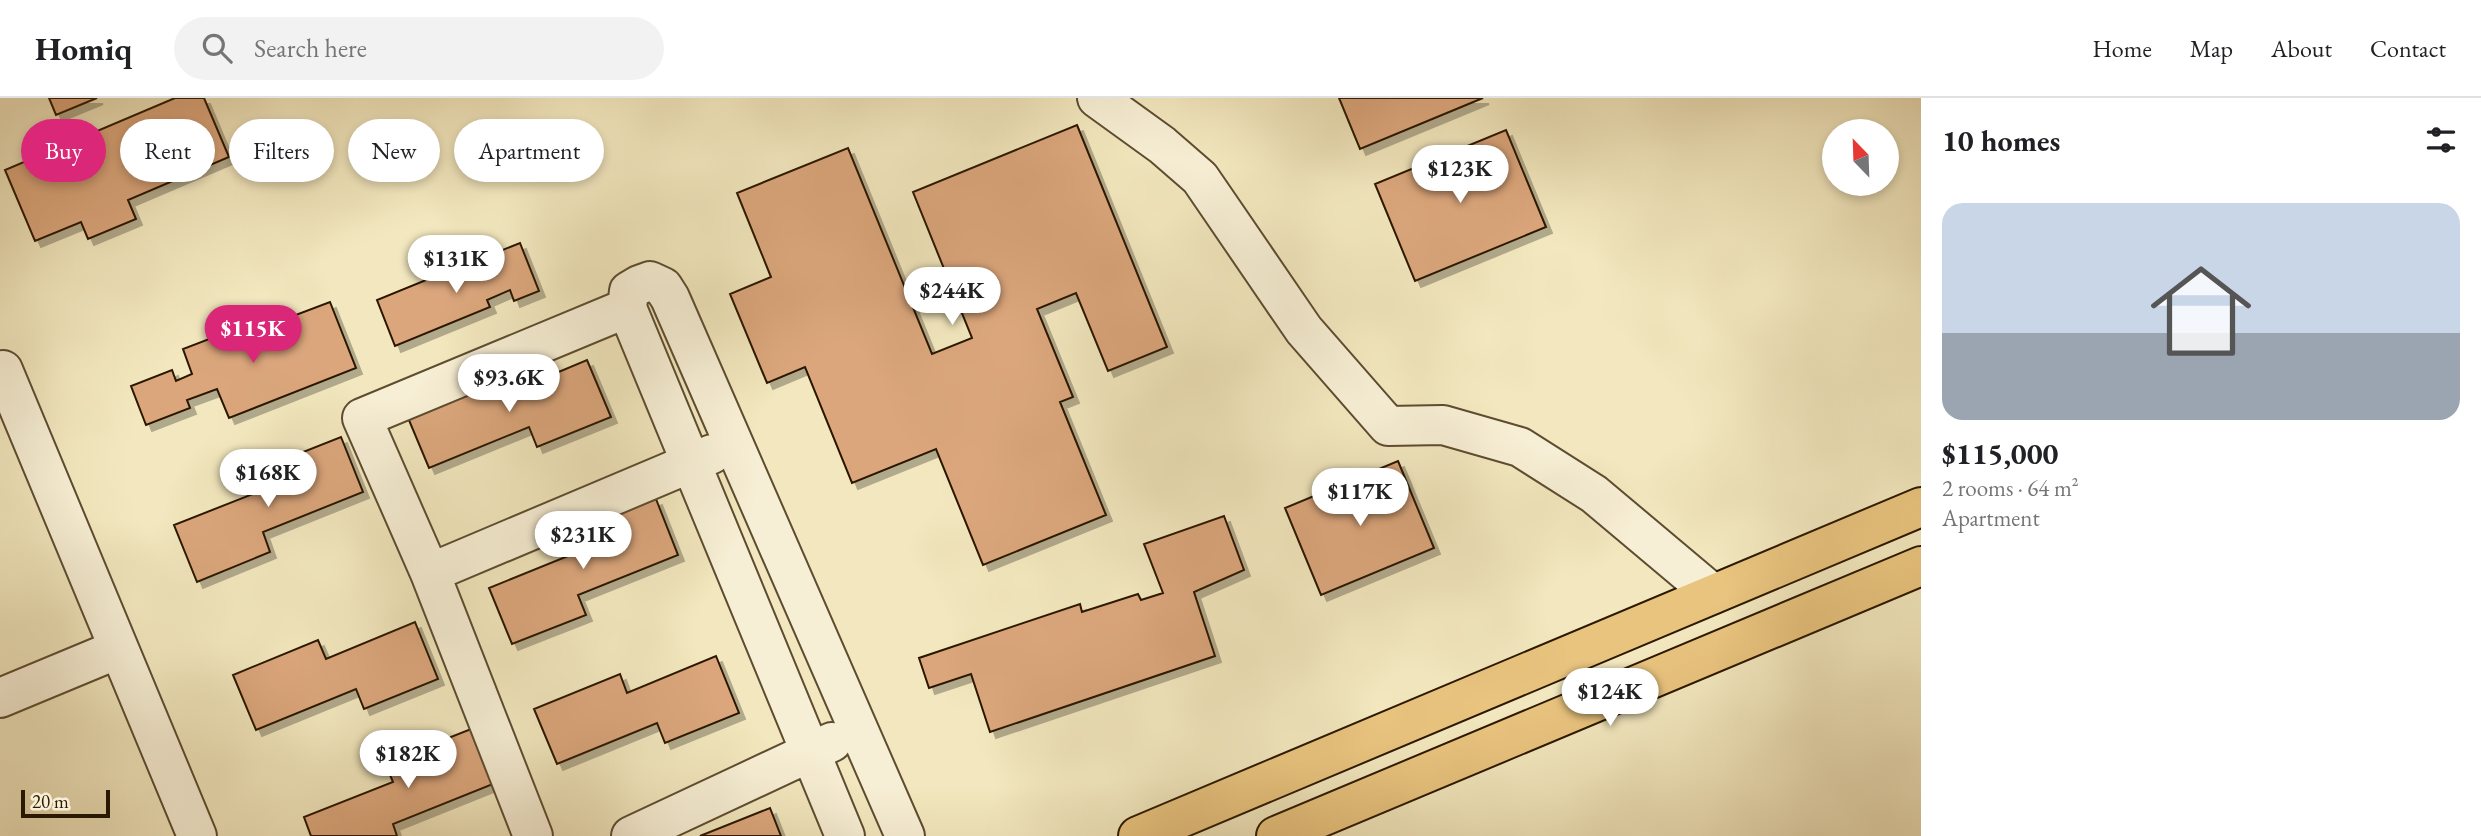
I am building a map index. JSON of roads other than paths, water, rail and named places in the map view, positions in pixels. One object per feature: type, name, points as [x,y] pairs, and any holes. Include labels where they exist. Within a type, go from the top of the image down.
[{"type":"main road","points":[[1138,836],[1921,507]]},
{"type":"main road","points":[[1276,836],[1921,566]]},
{"type":"street","points":[[1097,98],[1162,145],[1200,178],[1304,330],[1388,426],[1443,425],[1520,446],[1594,494],[1713,594]]},
{"type":"street","points":[[845,836],[627,308],[629,291],[650,281],[663,287],[670,298],[905,836]]},
{"type":"street","points":[[533,836],[430,573],[362,418],[627,308]]},
{"type":"street","points":[[0,371],[2,370],[197,836]]},
{"type":"street","points":[[430,573],[734,444]]},
{"type":"street","points":[[0,698],[118,649]]},
{"type":"street","points":[[631,836],[858,731]]}]
